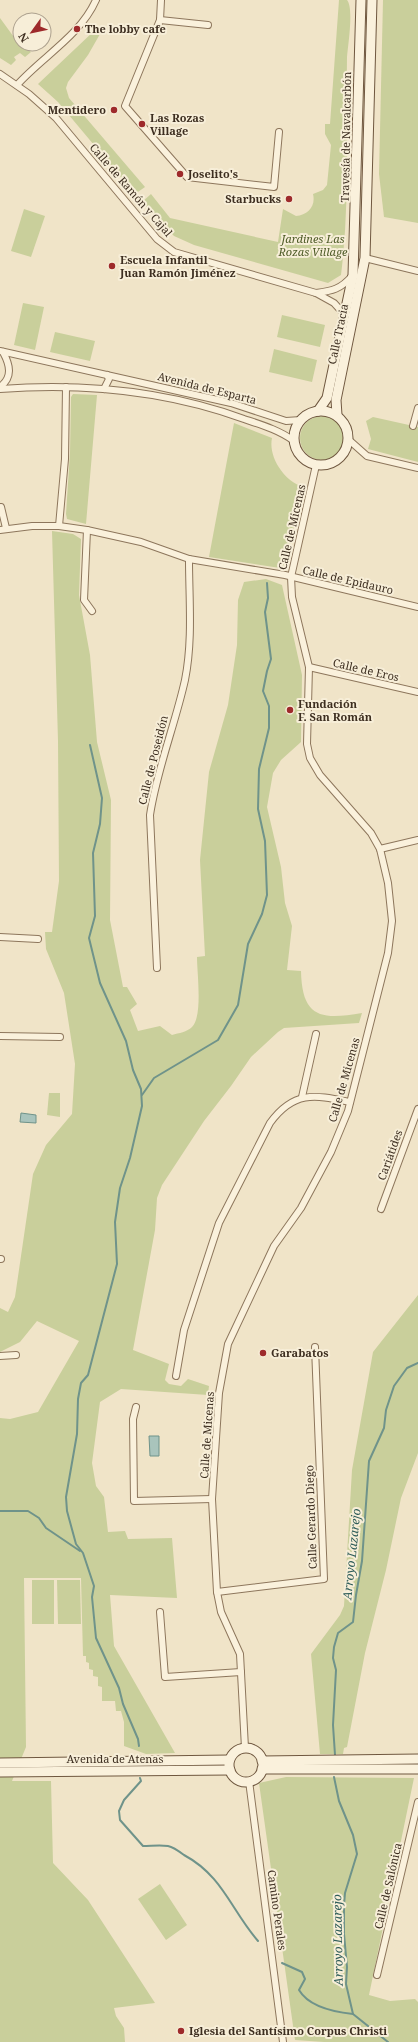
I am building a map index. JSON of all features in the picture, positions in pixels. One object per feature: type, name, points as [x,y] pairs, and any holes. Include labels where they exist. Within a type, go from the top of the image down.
[{"type":"street","points":[[18,85],[32,69],[69,37],[85,19],[96,0]]},
{"type":"street","points":[[161,0],[160,20],[126,106],[187,177],[274,187],[279,132]]},
{"type":"street","name":"Travesía de Navalcarbón","points":[[353,275],[361,0]]},
{"type":"street","name":"Travesía de Navalcarbón","points":[[365,258],[372,0]]},
{"type":"street","points":[[160,20],[208,25]]},
{"type":"street","name":"Calle de Ramón y Cajal","points":[[0,74],[18,85],[56,118],[157,239],[174,252],[316,293],[334,303],[345,315]]},
{"type":"street","points":[[365,258],[418,271]]},
{"type":"street","name":"Calle Tracia","points":[[337,416],[336,400],[365,258]]},
{"type":"street","name":"Calle de Ramón y Cajal","points":[[316,293],[333,291],[344,285],[353,275]]},
{"type":"street","name":"Calle Tracia","points":[[318,411],[327,398],[353,275]]},
{"type":"street","name":"Avenida de Esparta","points":[[1,352],[231,403],[286,421],[301,420]]},
{"type":"street","name":"Avenida de Esparta","points":[[0,388],[10,374],[9,364],[1,352]]},
{"type":"street","points":[[104,389],[109,379],[107,375]]},
{"type":"street","points":[[59,526],[65,459],[66,387]]},
{"type":"street","name":"Avenida de Esparta","points":[[0,388],[66,387],[104,389],[163,398],[226,412],[282,432],[294,441]]},
{"type":"street","points":[[413,426],[418,408]]},
{"type":"street","points":[[318,411],[328,412],[337,416],[346,426],[349,440],[347,448],[338,460],[324,466],[316,465],[301,457],[294,441],[294,433],[301,420],[308,414],[318,411]]},
{"type":"street","points":[[349,440],[367,456],[418,468]]},
{"type":"street","name":"Calle de Micenas","points":[[245,1748],[240,1654],[222,1612],[217,1592],[212,1499],[216,1410],[228,1344],[274,1246],[301,1208],[331,1152],[350,1102],[388,953],[392,921],[388,883],[380,849],[371,833],[320,775],[310,758],[307,735],[309,667],[292,597],[291,577],[316,465]]},
{"type":"street","name":"Calle de Epidauro","points":[[1,507],[3,529],[59,526],[87,530],[141,542],[189,559],[291,577],[418,607]]},
{"type":"street","points":[[87,530],[84,600],[92,611]]},
{"type":"street","name":"Calle de Poseidón","points":[[157,968],[150,815],[153,791],[185,680],[190,647],[189,559]]},
{"type":"street","name":"Calle de Eros","points":[[309,667],[418,692]]},
{"type":"street","points":[[380,849],[418,840]]},
{"type":"street","points":[[0,937],[38,939]]},
{"type":"street","points":[[302,1097],[316,1034]]},
{"type":"street","points":[[0,1036],[60,1037]]},
{"type":"street","points":[[176,1376],[184,1330],[219,1223],[270,1123],[282,1109],[302,1097],[318,1096],[350,1102]]},
{"type":"street","name":"Cariátides","points":[[381,1209],[418,1109]]},
{"type":"street","name":"Calle Gerardo Diego","points":[[217,1592],[324,1579],[315,1347]]},
{"type":"street","points":[[0,1356],[16,1355]]},
{"type":"street","points":[[136,1407],[133,1419],[134,1501],[212,1499]]},
{"type":"street","points":[[160,1612],[164,1677],[241,1672]]},
{"type":"street","points":[[245,1748],[254,1750],[262,1765],[257,1777],[249,1781],[237,1779],[230,1770],[229,1760],[235,1751],[245,1748]]},
{"type":"street","points":[[262,1765],[418,1759]]},
{"type":"street","name":"Avenida de Atenas","points":[[0,1763],[229,1760]]},
{"type":"street","points":[[262,1765],[418,1769]]},
{"type":"street","name":"Avenida de Atenas","points":[[0,1772],[230,1770]]},
{"type":"street","name":"Camino Perales","points":[[249,1781],[283,2042]]},
{"type":"street","name":"Calle de Salónica","points":[[378,1975],[418,1802]]},
{"type":"green space","name":"Jardines Las Rozas Village","points":[[339,0],[347,0],[350,11],[347,57],[347,193],[341,275],[328,283],[194,245],[174,236],[142,202],[151,194],[170,218],[278,242],[283,209],[296,216],[304,214],[312,206],[314,198],[313,194],[323,190],[327,185],[331,145],[325,134],[325,124],[330,124]]},
{"type":"green space","points":[[383,0],[418,0],[418,223],[384,217],[379,174]]},
{"type":"green space","points":[[0,18],[12,34],[12,52],[31,52],[25,57],[20,53],[14,57],[16,60],[11,65],[0,58]]},
{"type":"green space","points":[[94,31],[100,34],[88,55],[68,82],[66,88],[69,98],[145,187],[135,194],[58,102],[38,84]]},
{"type":"green space","points":[[24,209],[45,216],[31,257],[11,251]]},
{"type":"green space","points":[[23,303],[44,307],[35,350],[14,345]]},
{"type":"green space","points":[[282,315],[325,325],[320,347],[277,337]]},
{"type":"green space","points":[[55,332],[95,341],[90,361],[50,352]]},
{"type":"green space","points":[[274,349],[317,360],[312,382],[269,372]]},
{"type":"green space","points":[[73,394],[97,395],[86,524],[67,519],[66,514],[70,453],[71,397]]},
{"type":"green space","points":[[318,416],[326,416],[338,422],[344,434],[344,442],[338,454],[326,460],[318,460],[306,454],[300,442],[300,434],[306,422]]},
{"type":"green space","points":[[373,417],[418,427],[418,462],[368,449],[371,439],[366,421]]},
{"type":"green space","points":[[234,423],[272,438],[272,453],[279,467],[284,474],[296,484],[303,487],[286,563],[280,568],[209,557]]},
{"type":"green space","points":[[52,531],[73,534],[81,539],[79,595],[90,655],[97,742],[111,800],[110,920],[123,987],[127,987],[137,1004],[130,1010],[138,1031],[160,1026],[172,1035],[183,1032],[192,1027],[197,1014],[197,957],[205,956],[200,860],[209,772],[228,705],[237,645],[238,600],[244,582],[266,579],[282,585],[302,675],[301,742],[281,760],[273,773],[267,807],[281,867],[285,903],[292,926],[287,970],[301,971],[302,987],[305,998],[310,1007],[316,1012],[335,1016],[362,1013],[359,1023],[284,1028],[278,1032],[251,1057],[204,1121],[162,1185],[157,1198],[155,1230],[133,1350],[169,1364],[165,1380],[169,1384],[181,1386],[188,1379],[209,1386],[208,1395],[121,1389],[100,1402],[92,1463],[96,1486],[104,1497],[108,1532],[125,1531],[128,1539],[172,1538],[177,1598],[110,1595],[114,1646],[175,1753],[146,1754],[124,1746],[124,1722],[121,1711],[116,1711],[115,1701],[102,1701],[102,1687],[98,1686],[98,1677],[93,1676],[93,1670],[89,1669],[89,1663],[86,1662],[86,1656],[83,1656],[81,1578],[24,1578],[26,1747],[12,1781],[51,1781],[53,1863],[88,1900],[155,2003],[114,2008],[116,2016],[124,2028],[125,2042],[0,2042],[0,1418],[10,1419],[38,1412],[79,1341],[37,1321],[20,1342],[0,1352],[0,1308],[8,1312],[15,1297],[33,1174],[46,1145],[72,1114],[75,1064],[64,993],[46,949],[45,932],[52,932],[59,881],[58,741]]},
{"type":"green space","points":[[49,1093],[60,1093],[60,1117],[47,1115]]},
{"type":"green space","points":[[418,1295],[418,1453],[401,1498],[386,1570],[365,1653],[347,1747],[344,1748],[343,1754],[320,1754],[311,1654],[340,1615],[344,1606],[352,1470],[373,1352]]},
{"type":"green space","points":[[32,1580],[54,1580],[54,1624],[32,1624]]},
{"type":"green space","points":[[57,1580],[80,1580],[81,1624],[58,1624]]},
{"type":"green space","points":[[286,1777],[414,1778],[369,1995],[390,2001],[415,1999],[418,2002],[418,2042],[324,2042],[295,2040],[259,1783]]},
{"type":"green space","points":[[160,1884],[187,1925],[166,1940],[138,1899]]},
{"type":"water","points":[[21,1113],[36,1115],[36,1123],[20,1122]]},
{"type":"water","points":[[149,1436],[159,1436],[159,1456],[150,1456]]},
{"type":"waterway","points":[[142,1095],[154,1078],[218,1040],[238,1005],[248,944],[262,914],[267,895],[265,841],[258,809],[259,769],[269,728],[269,706],[263,691],[271,659],[265,612],[268,598],[267,583]]},
{"type":"waterway","points":[[90,745],[102,798],[100,824],[93,853],[95,916],[89,938],[100,983],[126,1041],[133,1070],[141,1089],[142,1106],[130,1158],[120,1188],[115,1222],[117,1264],[88,1375],[81,1383],[78,1399],[77,1434],[66,1497],[67,1511],[76,1544],[83,1553],[94,1586],[92,1597],[96,1638],[119,1688],[123,1704],[138,1739],[139,1746]]},
{"type":"waterway","name":"Arroyo Lazarejo","points":[[335,1755],[333,1725],[336,1670],[333,1658],[334,1647],[338,1633],[353,1622],[362,1561],[369,1461],[384,1428],[386,1410],[394,1386],[407,1368],[418,1363]]},
{"type":"waterway","points":[[0,1511],[28,1511],[39,1518],[46,1528],[80,1551]]},
{"type":"waterway","name":"Arroyo Lazarejo","points":[[334,1777],[339,1801],[353,1835],[357,1854],[345,1893],[344,1934],[347,1967],[346,1984],[353,2014],[388,2042]]},
{"type":"waterway","points":[[140,1778],[141,1781],[124,1800],[119,1811],[120,1820],[143,1846],[172,1847],[197,1863],[208,1873],[226,1894],[258,1941]]},
{"type":"waterway","points":[[282,1963],[302,1972],[305,1979],[299,1990],[309,2001],[323,2008],[353,2014]]},
{"type":"place","name":"The lobby cafe","points":[[77,29]]},
{"type":"place","name":"Mentidero","points":[[114,110]]},
{"type":"place","name":"Las Rozas Village","points":[[142,124]]},
{"type":"place","name":"Joselito's","points":[[180,174]]},
{"type":"place","name":"Starbucks","points":[[289,199]]},
{"type":"place","name":"Escuela Infantil Juan Ramón Jiménez","points":[[112,266]]},
{"type":"place","name":"Fundación F. San Román","points":[[290,710]]},
{"type":"place","name":"Garabatos","points":[[263,1353]]},
{"type":"place","name":"Iglesia del Santísimo Corpus Christi","points":[[181,2031]]}]
